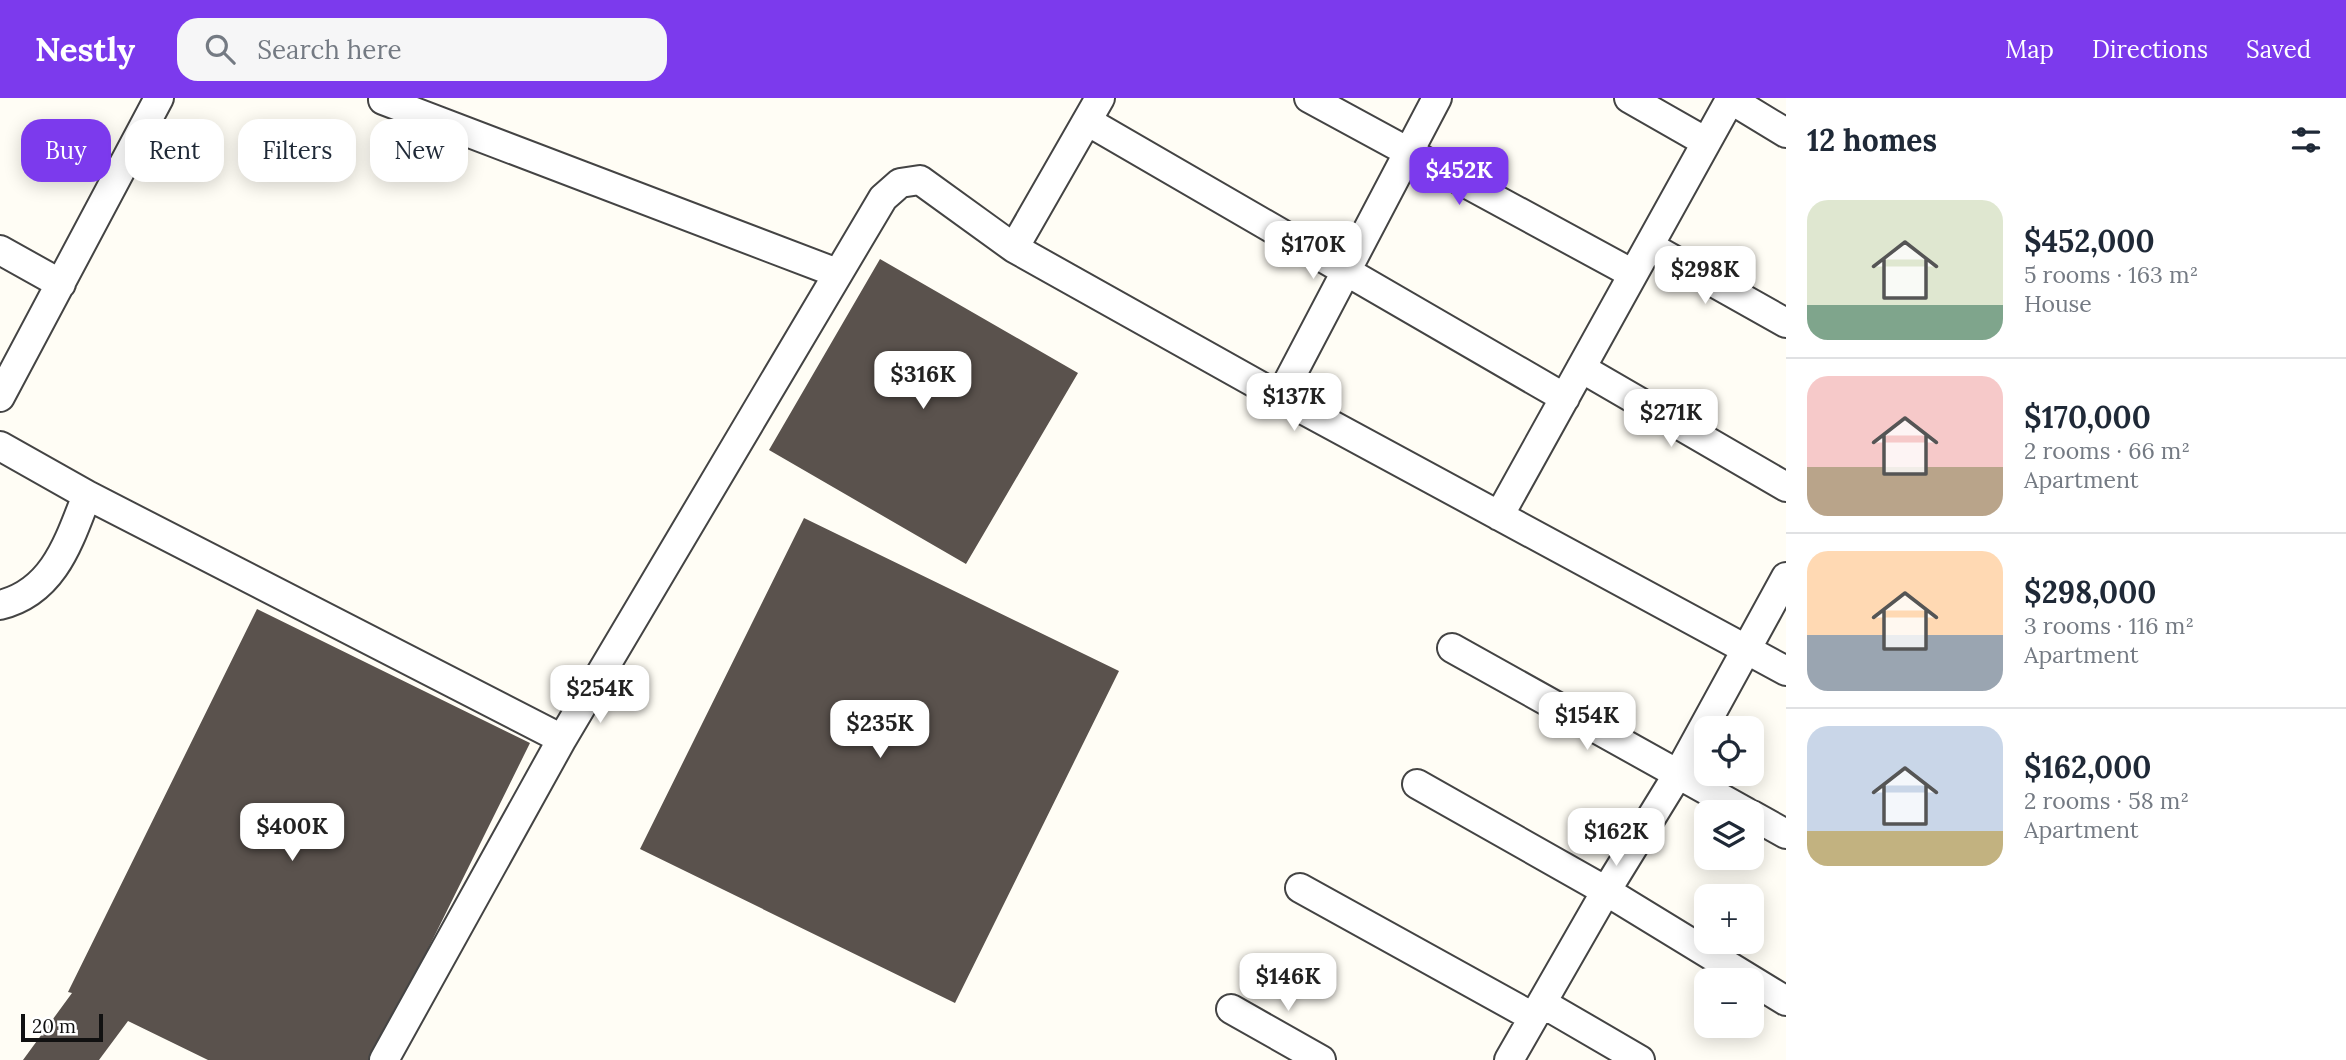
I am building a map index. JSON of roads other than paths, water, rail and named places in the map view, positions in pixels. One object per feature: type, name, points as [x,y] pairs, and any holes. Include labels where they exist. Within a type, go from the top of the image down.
[{"type":"street","points":[[0,397],[159,98]]},
{"type":"street","points":[[1309,98],[1633,274]]},
{"type":"street","points":[[1280,397],[1437,98]]},
{"type":"street","points":[[1629,98],[1706,142]]},
{"type":"street","points":[[1499,516],[1730,98],[1786,133]]},
{"type":"street","points":[[383,100],[837,273]]},
{"type":"street","points":[[1014,247],[1093,110],[1346,272],[1565,398]]},
{"type":"street","points":[[384,1060],[562,740],[837,273],[883,198],[900,183],[920,180],[1014,247],[1280,397],[1786,671]]},
{"type":"street","points":[[1649,246],[1786,323]]},
{"type":"street","points":[[0,250],[61,284]]},
{"type":"street","points":[[1581,368],[1786,487]]},
{"type":"street","points":[[0,446],[88,495],[562,740]]},
{"type":"street","points":[[0,605],[18,599],[41,584],[51,572],[63,554],[88,495]]},
{"type":"street","points":[[1509,1060],[1606,891],[1678,774],[1786,577]]},
{"type":"street","points":[[1452,649],[1725,800]]},
{"type":"street","points":[[1417,784],[1606,891],[1786,1001]]},
{"type":"street","points":[[1764,822],[1786,834]]},
{"type":"street","points":[[1300,888],[1640,1060]]},
{"type":"street","points":[[1231,1009],[1321,1060]]}]
